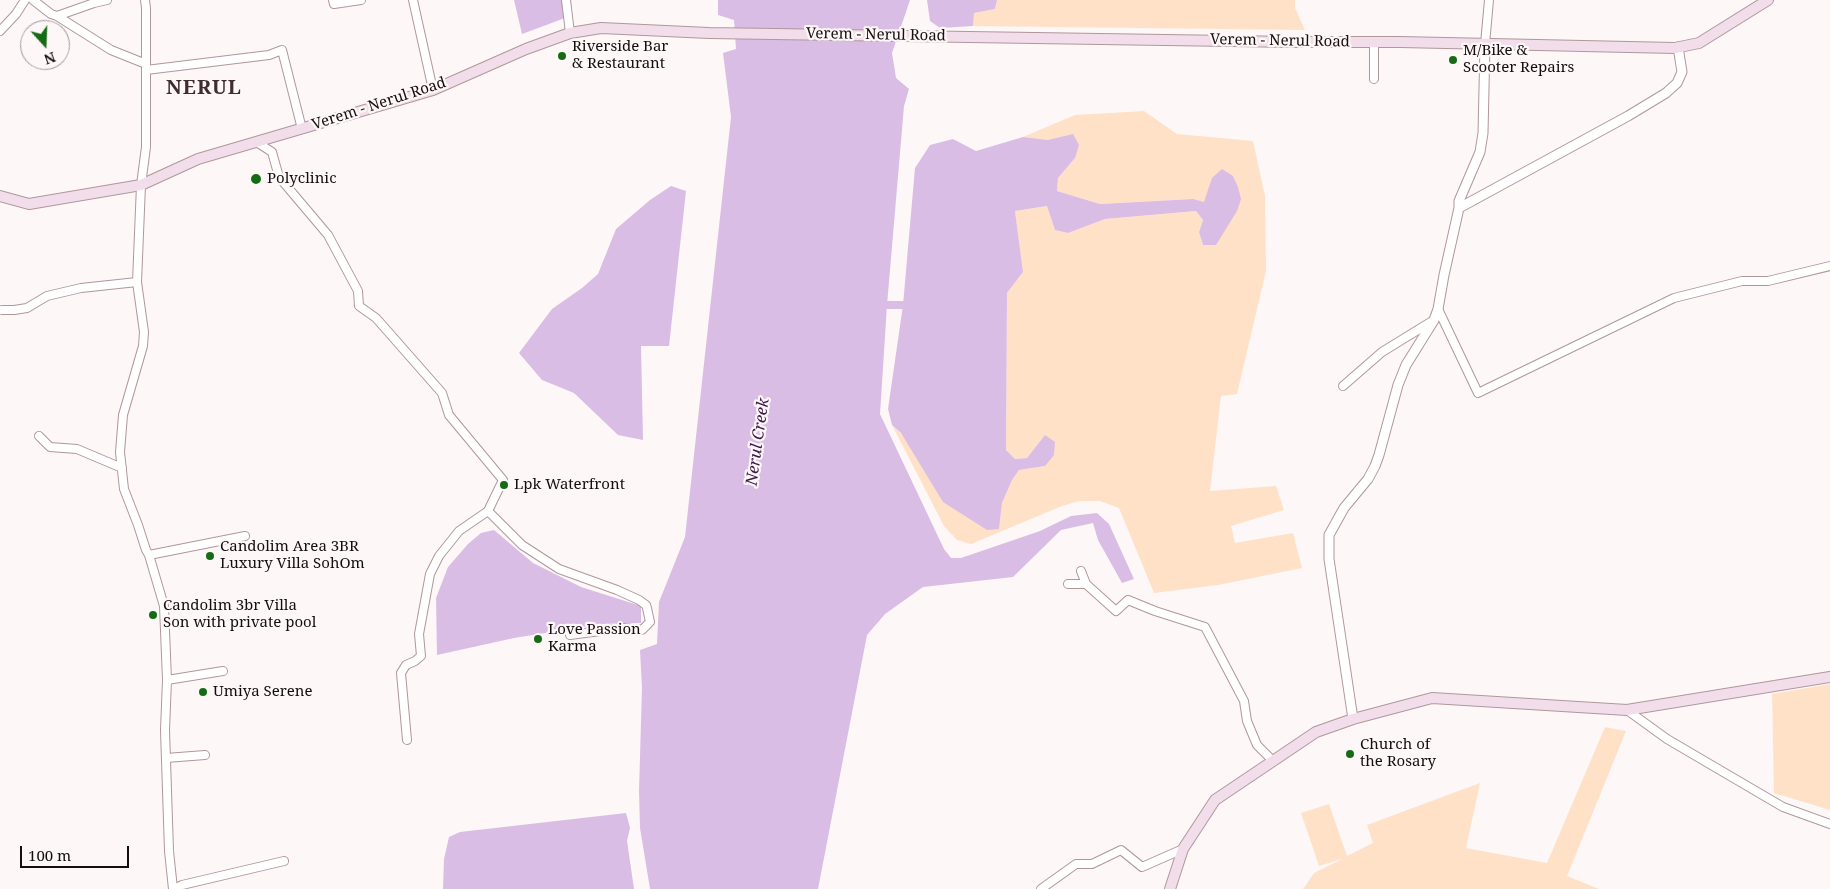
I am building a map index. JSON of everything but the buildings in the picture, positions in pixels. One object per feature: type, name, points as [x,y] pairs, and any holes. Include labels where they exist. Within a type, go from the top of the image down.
[{"type":"main road","name":"Verem - Nerul Road","points":[[0,196],[29,204],[141,185],[198,159],[434,90],[526,49],[570,34],[601,28],[709,33],[1374,42],[1633,48],[1678,47],[1699,43],[1768,0]]},
{"type":"main road","points":[[1170,889],[1183,849],[1215,800],[1316,732],[1353,719],[1432,698],[1627,710],[1830,677]]},
{"type":"street","points":[[0,31],[16,14],[25,0]]},
{"type":"street","points":[[33,0],[51,14],[111,50],[146,67],[268,55],[282,50],[302,129]]},
{"type":"street","points":[[57,16],[107,0]]},
{"type":"street","points":[[145,0],[146,147],[141,185],[136,282],[144,332],[143,346],[123,415],[120,452],[124,489],[146,550],[150,555],[164,606],[168,680],[165,730],[169,852],[174,889],[182,885],[284,861]]},
{"type":"street","points":[[333,0],[334,4],[361,0]]},
{"type":"street","points":[[413,0],[434,90]]},
{"type":"street","points":[[566,0],[570,34]]},
{"type":"street","points":[[1353,719],[1329,558],[1329,535],[1344,508],[1368,479],[1375,466],[1398,385],[1406,365],[1434,320],[1438,308],[1459,202],[1480,152],[1483,133],[1489,0]]},
{"type":"street","points":[[1374,42],[1374,79]]},
{"type":"street","points":[[1459,208],[1628,116],[1666,93],[1677,82],[1682,72],[1678,47]]},
{"type":"street","points":[[258,142],[272,152],[279,178],[328,234],[358,291],[359,306],[376,318],[442,393],[449,415],[503,480],[488,511],[459,531],[439,556],[430,574],[419,634],[421,656],[406,665],[401,673],[407,740]]},
{"type":"street","points":[[1438,308],[1478,393],[1674,298],[1742,281],[1768,281],[1830,266]]},
{"type":"street","points":[[2,310],[27,308],[47,296],[81,288],[136,282]]},
{"type":"street","points":[[1343,386],[1382,352],[1434,320]]},
{"type":"street","points":[[39,436],[50,447],[77,450],[122,468]]},
{"type":"street","points":[[488,511],[522,545],[559,569],[617,590],[639,600],[647,608],[650,622],[642,630],[623,628],[570,635]]},
{"type":"street","points":[[150,555],[245,536]]},
{"type":"street","points":[[1081,571],[1086,584],[1116,611],[1128,600],[1154,611],[1205,627],[1244,701],[1247,721],[1257,745],[1273,761]]},
{"type":"street","points":[[1068,584],[1086,584]]},
{"type":"street","points":[[168,680],[223,671]]},
{"type":"street","points":[[1627,710],[1667,739],[1783,808],[1830,824]]},
{"type":"street","points":[[166,758],[206,755]]},
{"type":"street","points":[[1041,889],[1076,864],[1092,864],[1121,850],[1142,866],[1183,849]]},
{"type":"shaded area","points":[[997,0],[1295,0],[1295,8],[1305,30],[973,26],[974,13],[995,9]]},
{"type":"shaded area","points":[[1144,111],[1177,134],[1253,141],[1265,196],[1266,271],[1237,394],[1221,396],[1210,491],[1276,486],[1284,510],[1231,526],[1235,543],[1293,533],[1302,568],[1218,585],[1154,593],[1119,508],[1100,501],[1079,501],[1062,506],[971,544],[957,540],[944,526],[892,425],[999,529],[1002,503],[1012,480],[1019,470],[1045,466],[1045,435],[1027,458],[1015,459],[1006,450],[1007,293],[1023,272],[1015,211],[1047,206],[1055,230],[1068,233],[1105,219],[1196,211],[1203,220],[1199,232],[1203,245],[1212,178],[1205,203],[1192,199],[1100,204],[1057,191],[1058,178],[1075,158],[1048,140],[1023,137],[1075,115]]},
{"type":"shaded area","points":[[1830,684],[1830,810],[1774,793],[1772,694]]},
{"type":"shaded area","points":[[1605,727],[1626,731],[1567,876],[1599,889],[1303,889],[1314,873],[1342,859],[1319,866],[1301,813],[1329,804],[1347,856],[1373,843],[1367,825],[1480,783],[1466,848],[1547,863]]},
{"type":"water","points":[[514,0],[562,0],[565,18],[522,34]]},
{"type":"water","name":"Nerul Creek","points":[[718,0],[910,0],[892,53],[896,78],[909,89],[904,106],[880,414],[944,549],[951,558],[961,558],[1040,531],[1071,516],[1097,513],[1109,524],[1134,579],[1122,583],[1098,540],[1093,523],[1061,530],[1013,577],[923,587],[885,614],[867,635],[818,889],[650,889],[640,828],[639,791],[642,688],[640,650],[657,644],[659,602],[685,537],[731,117],[723,53],[736,49],[734,20],[718,15]]},
{"type":"water","points":[[927,0],[997,0],[995,9],[974,13],[973,26],[940,28],[930,21]]},
{"type":"water","points":[[1073,134],[1079,145],[1075,158],[1058,178],[1057,191],[1100,204],[1193,199],[1204,202],[1212,178],[1222,169],[1233,176],[1241,199],[1237,211],[1216,245],[1203,245],[1199,232],[1203,220],[1196,211],[1105,219],[1068,233],[1055,230],[1047,206],[1015,211],[1023,272],[1007,293],[1006,450],[1015,459],[1027,458],[1045,435],[1055,442],[1054,455],[1045,466],[1019,470],[1012,480],[1002,503],[999,529],[987,530],[943,502],[901,433],[892,425],[888,409],[903,305],[915,168],[930,145],[953,139],[976,151],[1023,137],[1048,140]]},
{"type":"water","points":[[671,186],[686,191],[669,346],[641,346],[643,440],[618,435],[574,393],[542,380],[519,353],[552,309],[598,274],[616,229],[650,200]]},
{"type":"water","points":[[494,530],[533,563],[581,587],[641,606],[641,623],[601,624],[514,638],[437,655],[436,598],[448,567],[468,544],[481,533]]},
{"type":"water","points":[[626,813],[630,828],[627,841],[634,889],[443,889],[444,859],[449,837],[460,832]]},
{"type":"waterway","points":[[887,305],[903,305]]},
{"type":"place","name":"Riverside Bar & Restaurant","points":[[562,56]]},
{"type":"place","name":"M/Bike & Scooter Repairs","points":[[1453,60]]},
{"type":"place","name":"Polyclinic","points":[[256,179]]},
{"type":"place","name":"Lpk Waterfront","points":[[504,485]]},
{"type":"place","name":"Candolim Area 3BR Luxury Villa SohOm","points":[[210,556]]},
{"type":"place","name":"Candolim 3br Villa Son with private pool","points":[[153,615]]},
{"type":"place","name":"Love Passion Karma","points":[[538,639]]},
{"type":"place","name":"Umiya Serene","points":[[203,692]]},
{"type":"place","name":"Church of the Rosary","points":[[1350,754]]},
{"type":"district","name":"NERUL","points":[[204,88]]}]
